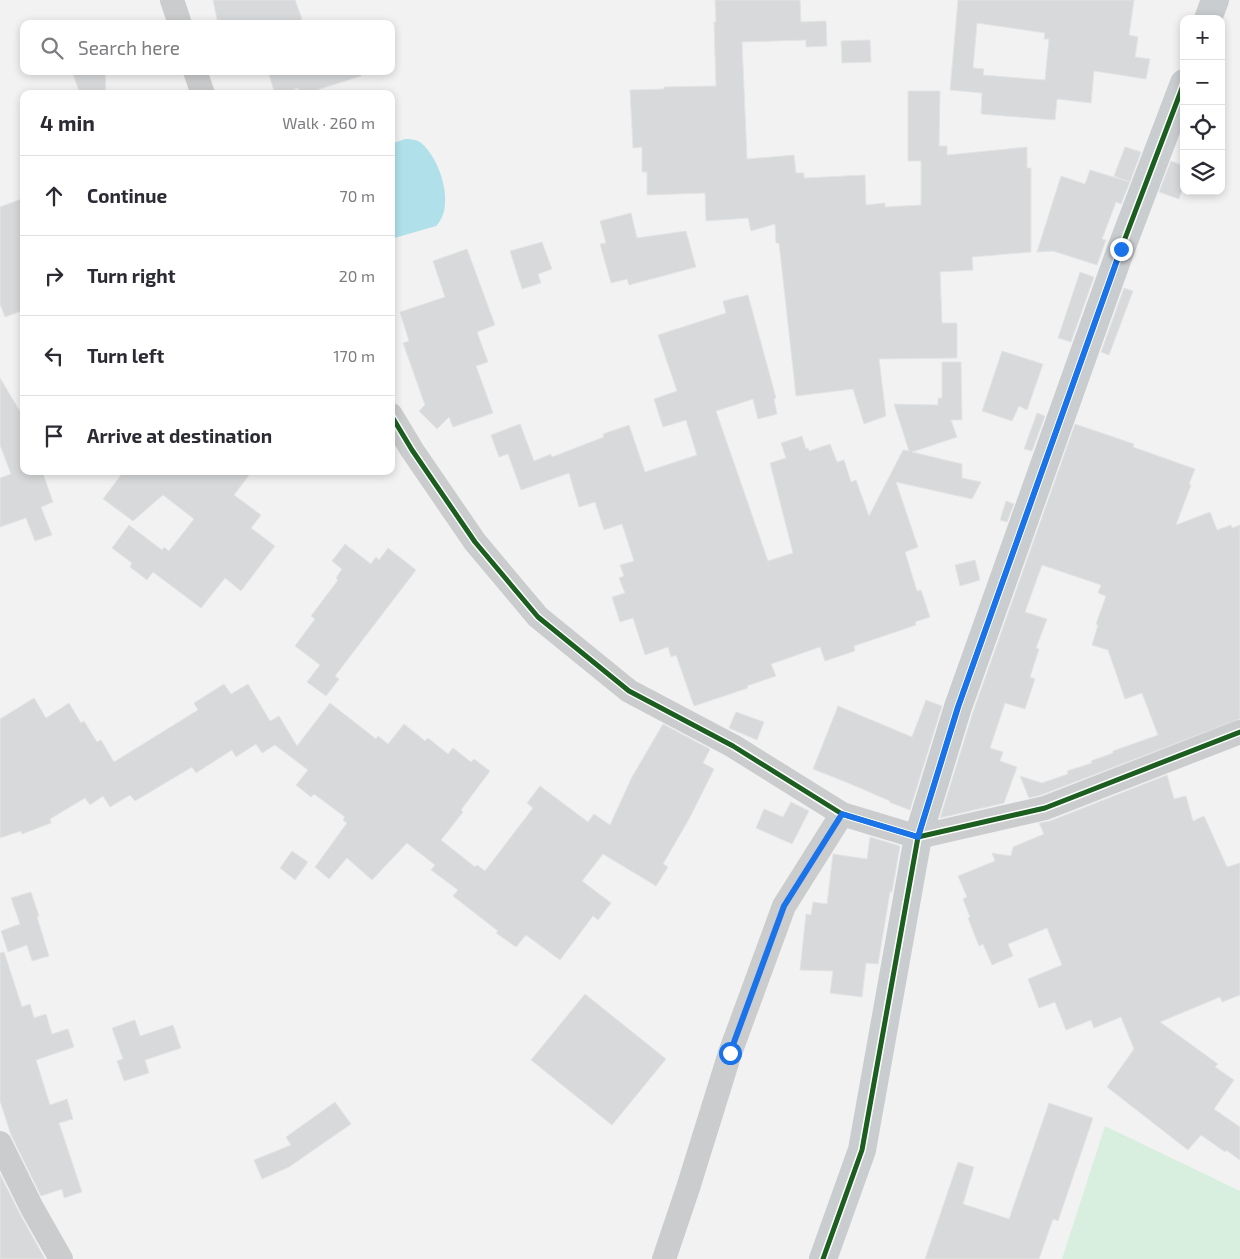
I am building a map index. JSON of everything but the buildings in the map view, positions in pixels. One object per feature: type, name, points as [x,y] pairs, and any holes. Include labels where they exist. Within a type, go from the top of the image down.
[{"type":"street","points":[[172,0],[179,20]]},
{"type":"street","points":[[1209,15],[1215,0]]},
{"type":"street","points":[[196,75],[202,90]]},
{"type":"street","points":[[823,1259],[862,1150],[918,837],[961,698],[1118,258],[1180,94]]},
{"type":"street","points":[[395,422],[412,450],[475,542],[538,617],[629,692],[733,746],[842,814],[918,837],[1045,808],[1240,732]]},
{"type":"street","points":[[664,1259],[730,1053],[784,906],[842,814]]},
{"type":"street","points":[[0,1143],[32,1208],[61,1259]]},
{"type":"green space","points":[[1105,1126],[1240,1191],[1240,1259],[1062,1259]]},
{"type":"water","points":[[405,139],[414,140],[420,142],[427,149],[434,159],[443,182],[445,207],[442,218],[436,226],[395,238],[395,143]]},
{"type":"cycle path","points":[[823,1259],[862,1150],[918,837],[958,707],[1121,249],[1180,94]]},
{"type":"cycle path","points":[[395,422],[412,450],[475,542],[538,617],[629,691],[733,746],[842,814],[918,837],[1045,808],[1240,732]]},
{"type":"route","points":[[730,1053],[784,906],[842,814],[918,837],[958,707],[1121,249]]}]
